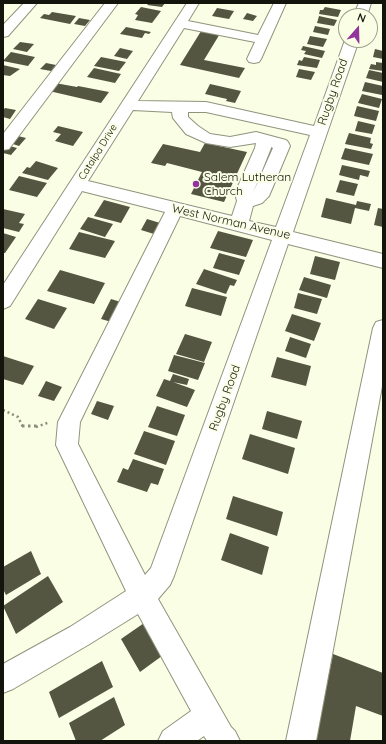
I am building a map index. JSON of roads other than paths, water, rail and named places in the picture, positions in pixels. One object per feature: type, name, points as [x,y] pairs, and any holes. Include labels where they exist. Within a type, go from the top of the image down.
[{"type":"street","points":[[3,33],[31,3]]},
{"type":"street","points":[[3,145],[112,3]]},
{"type":"street","name":"Catalpa Drive","points":[[3,301],[193,3]]},
{"type":"street","points":[[254,59],[280,3]]},
{"type":"street","points":[[180,23],[264,40]]},
{"type":"street","name":"Rugby Road","points":[[3,679],[79,636],[142,596],[154,586],[161,576],[349,48]]},
{"type":"street","points":[[128,105],[139,107],[206,108],[257,117],[319,132]]},
{"type":"street","points":[[179,107],[180,118],[192,130],[206,138],[230,142],[256,137],[280,144],[282,146],[260,196],[256,199],[246,201],[238,223]]},
{"type":"street","name":"West Norman Avenue","points":[[78,184],[175,209],[238,223],[383,261]]},
{"type":"street","points":[[175,209],[70,422],[67,445],[142,596],[225,741]]},
{"type":"street","points":[[301,741],[383,328]]},
{"type":"street","points":[[173,741],[209,715]]},
{"type":"place","name":"Salem Lutheran Church","points":[[196,184]]}]
